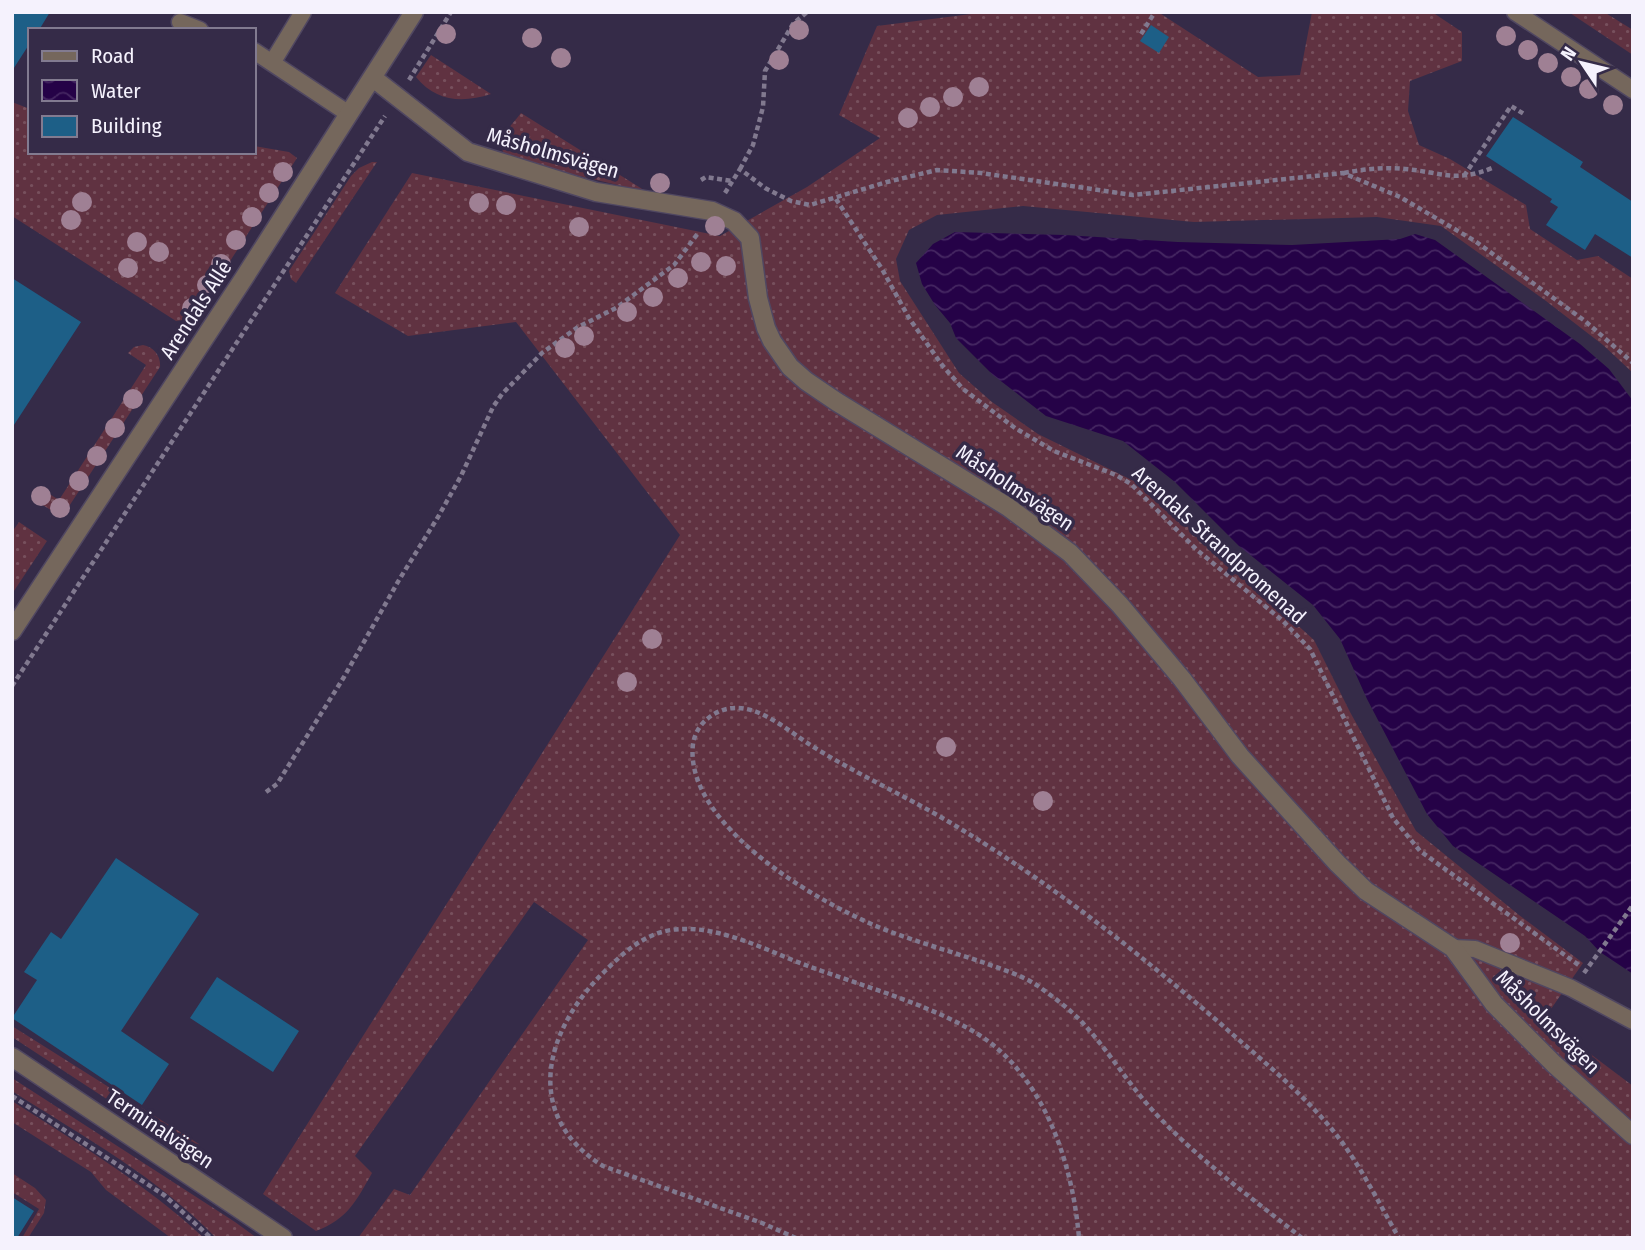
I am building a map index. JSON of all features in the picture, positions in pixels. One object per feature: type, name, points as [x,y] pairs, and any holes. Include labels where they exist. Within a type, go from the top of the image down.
[{"type":"street","name":"Arendals Allé","points":[[12,631],[414,12]]},
{"type":"street","name":"Måsholmsvägen","points":[[373,78],[468,152],[596,192],[712,211],[734,221],[750,238],[758,298],[766,328],[790,367],[836,402],[1008,507],[1070,553],[1120,605],[1182,678],[1240,756],[1337,863],[1366,891],[1452,948],[1494,1004],[1553,1064],[1633,1135]]},
{"type":"street","name":"Terminalvägen","points":[[12,1057],[283,1238]]},
{"type":"lane","points":[[272,63],[303,12]]},
{"type":"lane","points":[[1515,12],[1633,90]]},
{"type":"lane","points":[[180,22],[195,28]]},
{"type":"lane","points":[[256,52],[349,114]]},
{"type":"lane","points":[[1452,948],[1475,949],[1571,988],[1633,1021]]},
{"type":"path","points":[[12,686],[451,12]]},
{"type":"path","points":[[266,792],[277,784],[344,677],[461,476],[493,407],[502,394],[542,353],[578,327],[616,308],[674,265],[692,243],[753,145],[763,107],[765,71],[793,24],[807,12]]},
{"type":"path","points":[[1141,34],[1155,12]]},
{"type":"path","points":[[1464,176],[1511,106],[1524,114]]},
{"type":"path","points":[[740,169],[765,188],[791,201],[810,205],[937,170],[981,173],[1133,195],[1360,170],[1405,169],[1448,177],[1464,176],[1492,168]]},
{"type":"path","points":[[1343,173],[1419,206],[1475,241],[1585,321],[1633,363]]},
{"type":"path","points":[[701,180],[706,177],[733,181]]},
{"type":"path","name":"Arendals Strandpromenad","points":[[836,199],[882,269],[909,318],[942,365],[963,389],[1015,428],[1054,451],[1116,475],[1131,484],[1197,550],[1283,621],[1310,649],[1392,818],[1420,851],[1586,970]]},
{"type":"path","points":[[1302,1238],[1168,1127],[1135,1091],[1078,1019],[1034,982],[890,932],[825,901],[771,866],[717,815],[703,792],[694,768],[693,754],[694,738],[701,724],[713,714],[729,707],[744,707],[759,712],[816,748],[963,830],[1066,900],[1150,964],[1297,1093],[1329,1125],[1351,1155],[1399,1238]]},
{"type":"path","points":[[1600,952],[1633,905]]},
{"type":"path","points":[[796,1238],[762,1223],[603,1166],[586,1155],[562,1128],[556,1115],[549,1080],[551,1060],[558,1037],[583,995],[600,975],[635,945],[653,935],[671,930],[692,929],[737,940],[927,1010],[966,1027],[987,1040],[1006,1055],[1038,1098],[1069,1173],[1079,1238]]},
{"type":"path","points":[[12,1097],[164,1195],[211,1238]]},
{"type":"shaded area","points":[[987,12],[1158,12],[1258,77],[1300,75],[1312,12],[1432,12],[1462,32],[1462,61],[1410,81],[1408,111],[1419,145],[1450,159],[1526,205],[1530,229],[1577,260],[1598,256],[1633,279],[1633,373],[1603,345],[1546,301],[1441,226],[1377,217],[1194,222],[1023,206],[937,215],[909,230],[896,259],[900,281],[959,373],[992,402],[1038,434],[1144,486],[1314,640],[1350,712],[1416,831],[1583,963],[1544,1019],[1633,1086],[1633,1238],[358,1238],[394,1189],[410,1195],[588,940],[534,902],[355,1156],[372,1173],[356,1200],[344,1215],[316,1231],[263,1194],[680,535],[516,322],[408,336],[335,293],[412,173],[720,236],[807,187],[880,138],[839,115],[877,26]]},
{"type":"shaded area","points":[[1604,12],[1633,30],[1633,55],[1570,13]]},
{"type":"shaded area","points":[[431,55],[491,94],[460,99],[441,96],[432,91],[416,77]]},
{"type":"shaded area","points":[[12,102],[28,108],[28,154],[256,154],[256,146],[289,152],[297,158],[191,319],[176,321],[12,216]]},
{"type":"shaded area","points":[[521,113],[647,192],[546,168],[504,154],[503,137]]},
{"type":"shaded area","points":[[377,162],[296,283],[291,279],[289,271],[351,176],[359,168]]},
{"type":"shaded area","points":[[143,345],[156,353],[160,367],[62,517],[33,499],[40,488],[59,500],[146,365],[128,353],[134,347]]},
{"type":"shaded area","points":[[19,522],[47,541],[12,594],[12,532]]},
{"type":"shaded area","points":[[12,1026],[199,1144],[198,1153],[189,1153],[12,1037]]},
{"type":"shaded area","points":[[12,1078],[257,1238],[216,1238],[144,1177],[12,1091]]},
{"type":"shaded area","points":[[12,1101],[135,1182],[204,1238],[171,1238],[106,1190],[91,1172],[12,1122]]},
{"type":"shaded area","points":[[12,1173],[35,1188],[46,1200],[44,1213],[28,1238],[22,1238],[39,1209],[12,1192]]},
{"type":"water","points":[[955,232],[1292,245],[1400,239],[1415,234],[1435,240],[1580,344],[1609,369],[1633,401],[1633,974],[1600,952],[1585,936],[1453,846],[1427,814],[1367,699],[1340,639],[1313,605],[1239,546],[1175,482],[1123,441],[1046,416],[993,375],[956,338],[950,323],[922,284],[916,263],[933,244]]},
{"type":"building","points":[[12,12],[50,12],[40,28],[28,28],[28,46],[12,71]]},
{"type":"building","points":[[1151,25],[1169,37],[1159,53],[1140,41]]},
{"type":"building","points":[[1513,117],[1583,162],[1580,167],[1633,202],[1633,258],[1595,234],[1585,250],[1546,225],[1558,207],[1550,202],[1552,199],[1486,156]]},
{"type":"building","points":[[12,278],[81,322],[12,428]]},
{"type":"building","points":[[116,858],[199,914],[121,1031],[169,1064],[142,1105],[12,1018],[37,980],[24,972],[51,932],[61,939]]},
{"type":"building","points":[[217,977],[299,1031],[273,1072],[190,1018]]},
{"type":"building","points":[[12,1197],[34,1211],[17,1238],[12,1238]]}]
